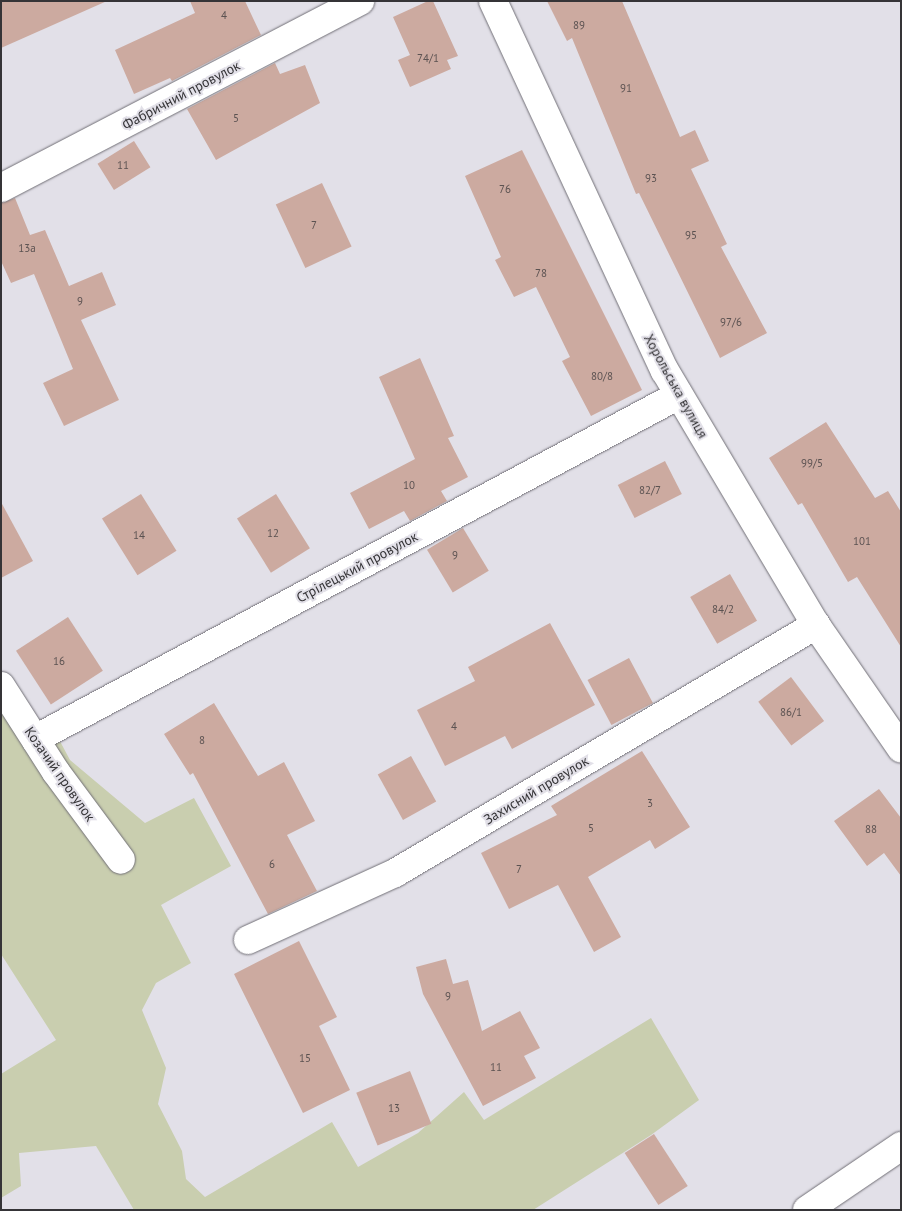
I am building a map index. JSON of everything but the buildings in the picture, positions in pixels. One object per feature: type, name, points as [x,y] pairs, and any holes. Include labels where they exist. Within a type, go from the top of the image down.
[{"type":"street","name":"Фабричний провулок","points":[[1,188],[360,1]]},
{"type":"street","name":"Хорольська вулиця","points":[[493,1],[664,371],[816,625],[901,748]]},
{"type":"street","name":"Стрілецький провулок","points":[[35,739],[679,395]]},
{"type":"street","name":"Захисний провулок","points":[[248,940],[395,873],[816,625]]},
{"type":"street","name":"Козачий провулок","points":[[1,686],[35,739],[121,860]]},
{"type":"street","points":[[807,1210],[901,1146]]},
{"type":"green space","points":[[1,671],[32,724],[47,717],[70,760],[145,823],[194,798],[231,866],[161,905],[191,963],[156,983],[142,1010],[166,1068],[158,1104],[182,1151],[186,1179],[205,1197],[332,1122],[358,1167],[418,1133],[464,1092],[484,1120],[651,1018],[699,1100],[651,1135],[533,1210],[134,1210],[96,1146],[19,1153],[21,1186],[1,1198],[1,1074],[56,1040],[1,954]]}]
